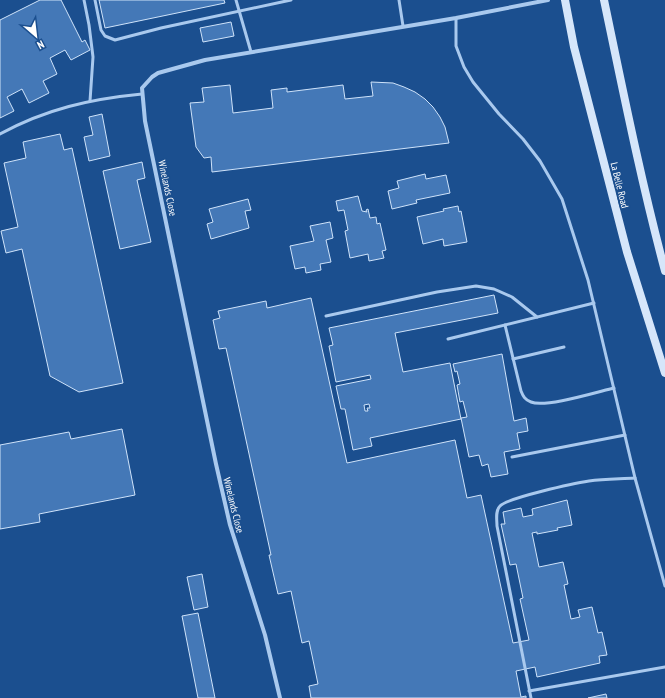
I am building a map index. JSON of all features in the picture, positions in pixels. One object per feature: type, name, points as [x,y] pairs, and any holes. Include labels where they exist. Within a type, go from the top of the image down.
[{"type":"main road","name":"La Belle Road","points":[[565,0],[574,47],[627,252],[665,373]]},
{"type":"main road","points":[[604,0],[635,151],[665,271]]},
{"type":"street","points":[[142,94],[142,88],[158,73],[205,60],[456,18],[548,0]]},
{"type":"street","name":"Winelands Close","points":[[142,94],[145,121],[228,517],[265,635],[280,698]]},
{"type":"lane","points":[[84,0],[93,57],[90,101]]},
{"type":"lane","points":[[95,0],[101,30],[105,36],[116,40],[161,28],[291,0]]},
{"type":"lane","points":[[236,0],[251,52]]},
{"type":"lane","points":[[399,0],[403,26]]},
{"type":"lane","points":[[456,18],[456,46],[464,67],[473,82],[499,114],[523,139],[540,161],[562,199],[588,280],[635,478],[665,586]]},
{"type":"lane","points":[[0,134],[56,109],[106,98],[142,94]]},
{"type":"lane","points":[[326,316],[437,292],[476,286],[494,289],[512,297],[537,317]]},
{"type":"lane","points":[[448,339],[594,303]]},
{"type":"lane","points":[[505,325],[520,391],[525,399],[540,403],[556,401],[614,388]]},
{"type":"lane","points":[[513,358],[564,347]]},
{"type":"lane","points":[[512,457],[625,435]]},
{"type":"lane","points":[[531,698],[497,526],[496,512],[498,507],[505,502],[518,497],[590,481],[635,478]]},
{"type":"lane","points":[[530,691],[665,667]]},
{"type":"building","points":[[40,0],[61,0],[82,42],[85,40],[90,50],[71,60],[65,50],[50,58],[57,74],[43,81],[49,93],[29,103],[22,89],[7,97],[14,111],[0,118],[0,20]]},
{"type":"building","points":[[99,0],[224,0],[225,3],[105,28]]},
{"type":"building","points":[[231,22],[234,36],[203,42],[200,28]]},
{"type":"building","points":[[371,82],[393,83],[415,92],[425,99],[440,117],[445,127],[449,143],[212,172],[211,157],[204,158],[196,147],[190,103],[204,102],[202,88],[230,85],[233,113],[273,108],[271,90],[287,88],[287,92],[343,85],[345,99],[373,96]]},
{"type":"building","points":[[102,114],[110,156],[89,161],[84,137],[93,135],[89,117]]},
{"type":"building","points":[[60,134],[64,150],[72,148],[123,383],[79,392],[50,376],[22,249],[6,253],[1,231],[18,227],[4,163],[26,158],[23,142]]},
{"type":"building","points":[[142,162],[145,178],[137,180],[151,242],[120,249],[103,171]]},
{"type":"building","points":[[425,174],[426,179],[446,175],[450,193],[416,200],[417,203],[392,209],[388,191],[399,188],[397,181]]},
{"type":"building","points":[[358,196],[362,211],[367,212],[366,210],[368,209],[370,218],[376,217],[377,224],[380,223],[386,250],[382,251],[384,258],[369,261],[368,254],[350,258],[345,231],[348,230],[344,210],[338,211],[336,201]]},
{"type":"building","points":[[248,199],[251,210],[245,211],[249,228],[211,239],[207,224],[213,222],[209,209]]},
{"type":"building","points":[[458,206],[459,212],[461,211],[467,242],[444,246],[443,239],[423,244],[417,217],[444,211],[443,209]]},
{"type":"building","points":[[330,222],[333,238],[326,240],[331,262],[320,264],[321,270],[306,273],[305,267],[295,269],[290,246],[314,241],[310,226]]},
{"type":"building","points":[[494,295],[498,313],[395,333],[403,372],[450,363],[461,419],[370,438],[372,446],[353,450],[345,409],[341,409],[336,386],[371,379],[370,375],[336,382],[329,346],[333,345],[329,328]],"holes":[[[369,404],[370,408],[367,408],[368,411],[365,411],[364,405]]]},
{"type":"building","points":[[311,298],[347,463],[455,440],[467,498],[481,495],[513,643],[529,640],[520,599],[523,598],[516,564],[510,565],[501,524],[505,524],[503,512],[521,508],[523,517],[533,515],[532,509],[567,500],[572,525],[557,528],[558,530],[537,534],[537,532],[532,533],[539,567],[563,562],[568,584],[564,585],[571,619],[580,617],[578,610],[592,607],[598,633],[602,632],[607,655],[599,656],[600,663],[537,677],[535,667],[516,671],[521,697],[526,696],[526,698],[311,698],[309,686],[318,684],[309,641],[302,643],[291,591],[278,594],[269,555],[271,555],[226,348],[219,349],[213,320],[220,318],[218,311],[266,301],[267,308]]},
{"type":"building","points":[[502,354],[514,421],[526,418],[528,431],[517,433],[520,449],[504,452],[508,474],[491,477],[488,464],[482,466],[479,455],[469,457],[461,418],[467,417],[463,401],[460,402],[457,385],[460,384],[457,371],[455,372],[453,364]]},
{"type":"building","points":[[122,429],[135,495],[39,514],[40,522],[0,529],[0,445],[69,432],[71,439]]},
{"type":"building","points":[[202,574],[208,607],[194,610],[187,577]]},
{"type":"building","points":[[198,613],[215,698],[198,698],[182,616]]},
{"type":"building","points":[[606,694],[607,698],[588,698]]}]
